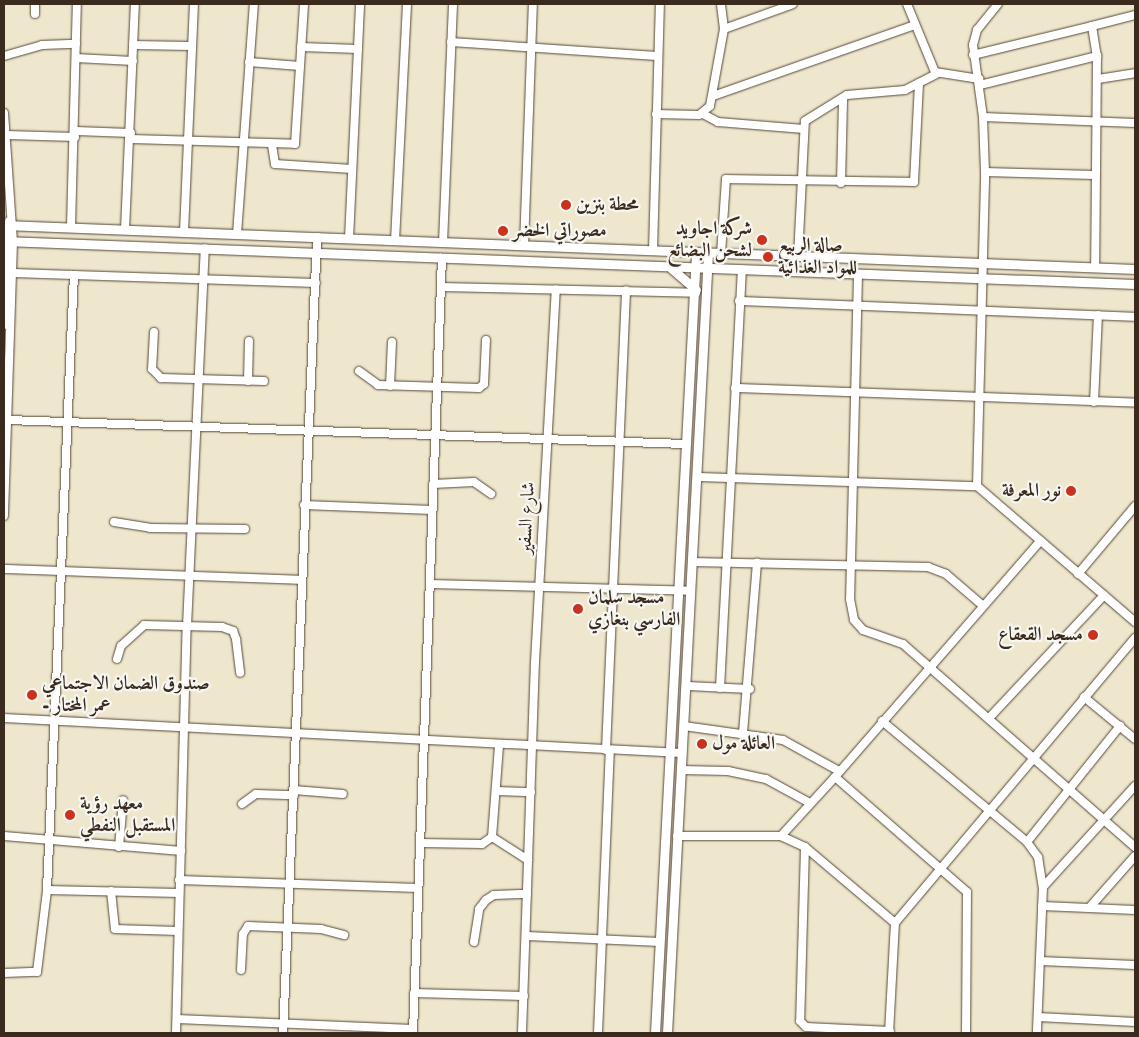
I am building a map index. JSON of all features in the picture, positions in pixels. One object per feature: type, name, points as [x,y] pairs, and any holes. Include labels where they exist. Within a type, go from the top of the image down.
[{"type":"main road","points":[[8,224],[443,243],[1135,269]]},
{"type":"main road","points":[[8,241],[984,280],[1135,284]]},
{"type":"main road","points":[[655,1033],[686,444],[696,292],[696,253]]},
{"type":"main road","points":[[666,1033],[687,686],[690,591],[699,477],[708,253]]},
{"type":"main road","points":[[671,268],[696,292]]},
{"type":"main road","points":[[706,288],[723,269]]},
{"type":"main road","points":[[690,387],[702,388]]},
{"type":"main road","points":[[675,655],[688,655]]},
{"type":"street","points":[[35,4],[35,14]]},
{"type":"street","points":[[71,227],[76,134],[77,4]]},
{"type":"street","points":[[125,230],[131,136],[135,4]]},
{"type":"street","points":[[184,232],[194,4]]},
{"type":"street","points":[[236,234],[241,144],[254,4]]},
{"type":"street","points":[[7,135],[76,134],[131,136],[272,145],[296,142],[304,4]]},
{"type":"street","points":[[349,239],[360,4]]},
{"type":"street","points":[[395,241],[406,4]]},
{"type":"street","points":[[443,243],[453,4]]},
{"type":"street","points":[[524,246],[533,4]]},
{"type":"street","points":[[653,251],[660,4]]},
{"type":"street","points":[[703,114],[714,96],[724,29],[721,4]]},
{"type":"street","points":[[724,29],[792,4]]},
{"type":"street","points":[[907,4],[936,74]]},
{"type":"street","points":[[976,486],[985,264],[985,172],[984,118],[973,56],[977,30],[998,4]]},
{"type":"street","points":[[973,56],[1135,15]]},
{"type":"street","points":[[714,96],[915,25]]},
{"type":"street","points":[[1092,26],[1097,56],[1098,79],[1094,121],[1094,267]]},
{"type":"street","points":[[451,42],[658,56]]},
{"type":"street","points":[[4,56],[42,45],[76,44]]},
{"type":"street","points":[[133,45],[192,46]]},
{"type":"street","points":[[301,47],[358,50]]},
{"type":"street","points":[[798,257],[804,129],[808,118],[850,94],[905,90],[936,74],[979,82],[1097,56]]},
{"type":"street","points":[[76,58],[133,61]]},
{"type":"street","points":[[249,62],[300,66]]},
{"type":"street","points":[[1098,79],[1135,73]]},
{"type":"street","points":[[721,254],[726,179],[841,183],[914,182],[920,83]]},
{"type":"street","points":[[841,183],[843,99]]},
{"type":"street","points":[[4,113],[7,135],[8,224],[4,325]]},
{"type":"street","points":[[656,114],[703,114],[718,122],[804,129]]},
{"type":"street","points":[[984,118],[1135,123]]},
{"type":"street","points":[[272,145],[275,164],[352,169]]},
{"type":"street","points":[[985,172],[1094,176]]},
{"type":"street","points":[[283,1033],[307,432],[317,237]]},
{"type":"street","points":[[4,516],[13,273],[8,241]]},
{"type":"street","points":[[176,1033],[187,626],[193,530],[197,381],[205,248]]},
{"type":"street","points":[[177,1019],[413,1031],[442,258]]},
{"type":"street","points":[[720,688],[742,270]]},
{"type":"street","points":[[13,273],[316,283]]},
{"type":"street","points":[[4,974],[37,972],[47,890],[58,721],[61,571],[74,275]]},
{"type":"street","points":[[858,275],[850,564],[850,599],[858,626],[896,640],[929,666],[990,717],[1135,847]]},
{"type":"street","points":[[441,286],[696,292]]},
{"type":"street","name":"شارع السفير","points":[[522,1033],[539,586],[556,290]]},
{"type":"street","points":[[598,1033],[604,940],[608,750],[626,290]]},
{"type":"street","points":[[739,301],[1135,317]]},
{"type":"street","points":[[1094,402],[1098,315]]},
{"type":"street","points":[[154,332],[154,373],[161,378],[197,381],[264,381]]},
{"type":"street","points":[[358,371],[378,385],[482,387],[486,340]]},
{"type":"street","points":[[248,380],[249,342]]},
{"type":"street","points":[[390,386],[392,342]]},
{"type":"street","points":[[735,388],[1135,403]]},
{"type":"street","points":[[8,420],[686,444]]},
{"type":"street","points":[[699,477],[976,486],[1135,622]]},
{"type":"street","points":[[433,484],[474,482],[491,494]]},
{"type":"street","points":[[304,505],[432,510]]},
{"type":"street","points":[[1078,574],[1135,506]]},
{"type":"street","points":[[114,522],[193,530],[245,529]]},
{"type":"street","points":[[781,836],[837,774],[981,604],[1040,541]]},
{"type":"street","points":[[692,562],[850,564],[937,570],[981,604]]},
{"type":"street","points":[[743,733],[750,689],[757,563]]},
{"type":"street","points":[[4,569],[301,580]]},
{"type":"street","points":[[430,584],[690,591]]},
{"type":"street","points":[[990,717],[1104,595]]},
{"type":"street","points":[[118,659],[122,646],[144,625],[187,626],[233,631],[240,672]]},
{"type":"street","points":[[805,847],[800,1021],[806,1027],[889,1032],[895,923],[942,870],[1135,638]]},
{"type":"street","points":[[687,686],[750,689]]},
{"type":"street","points":[[1084,697],[1135,740]]},
{"type":"street","points":[[4,718],[184,728],[295,731],[424,738],[534,747],[682,753]]},
{"type":"street","points":[[882,720],[1027,842],[1039,860],[1043,887],[1037,1033]]},
{"type":"street","points":[[684,726],[783,740],[837,774],[968,896],[966,1033]]},
{"type":"street","points":[[1027,842],[1071,791],[1120,726]]},
{"type":"street","points":[[420,843],[482,844],[492,837],[498,791],[499,745]]},
{"type":"street","points":[[681,770],[728,771],[766,779],[810,803]]},
{"type":"street","points":[[1043,887],[1106,821],[1135,786]]},
{"type":"street","points":[[498,791],[532,792]]},
{"type":"street","points":[[242,804],[256,794],[294,792],[343,794]]},
{"type":"street","points":[[119,847],[123,800]]},
{"type":"street","points":[[4,836],[181,851]]},
{"type":"street","points":[[677,836],[781,836],[805,847],[895,923]]},
{"type":"street","points":[[492,837],[528,860]]},
{"type":"street","points":[[1090,908],[1135,856]]},
{"type":"street","points":[[179,880],[418,888]]},
{"type":"street","points":[[47,890],[179,893]]},
{"type":"street","points":[[111,891],[115,929],[178,931]]},
{"type":"street","points":[[474,942],[479,909],[486,900],[494,895],[527,894]]},
{"type":"street","points":[[1042,906],[1135,910]]},
{"type":"street","points":[[241,970],[245,928],[286,927],[344,935]]},
{"type":"street","points":[[527,936],[660,942]]},
{"type":"street","points":[[1040,961],[1135,965]]},
{"type":"street","points":[[414,993],[524,996]]},
{"type":"street","points":[[1038,1017],[1135,1022]]},
{"type":"place","name":"محطة بنزين","points":[[566,205]]},
{"type":"place","name":"مصوراتي الخضر","points":[[503,231]]},
{"type":"place","name":"شركة اجاويد لشحن البضائع","points":[[762,240]]},
{"type":"place","name":"صالة الربيع للمواد الغذائية","points":[[768,257]]},
{"type":"place","name":"نور المعرفة","points":[[1071,491]]},
{"type":"place","name":"مسجد سلمان الفارسي بنغازي","points":[[578,609]]},
{"type":"place","name":"مسجد القعقاع","points":[[1093,635]]},
{"type":"place","name":"صندوق الضمان الاجتماعي - عمر المختار","points":[[32,695]]},
{"type":"place","name":"العائلة مول","points":[[702,744]]},
{"type":"place","name":"معهد رؤية المستقبل النفطي","points":[[70,815]]}]
